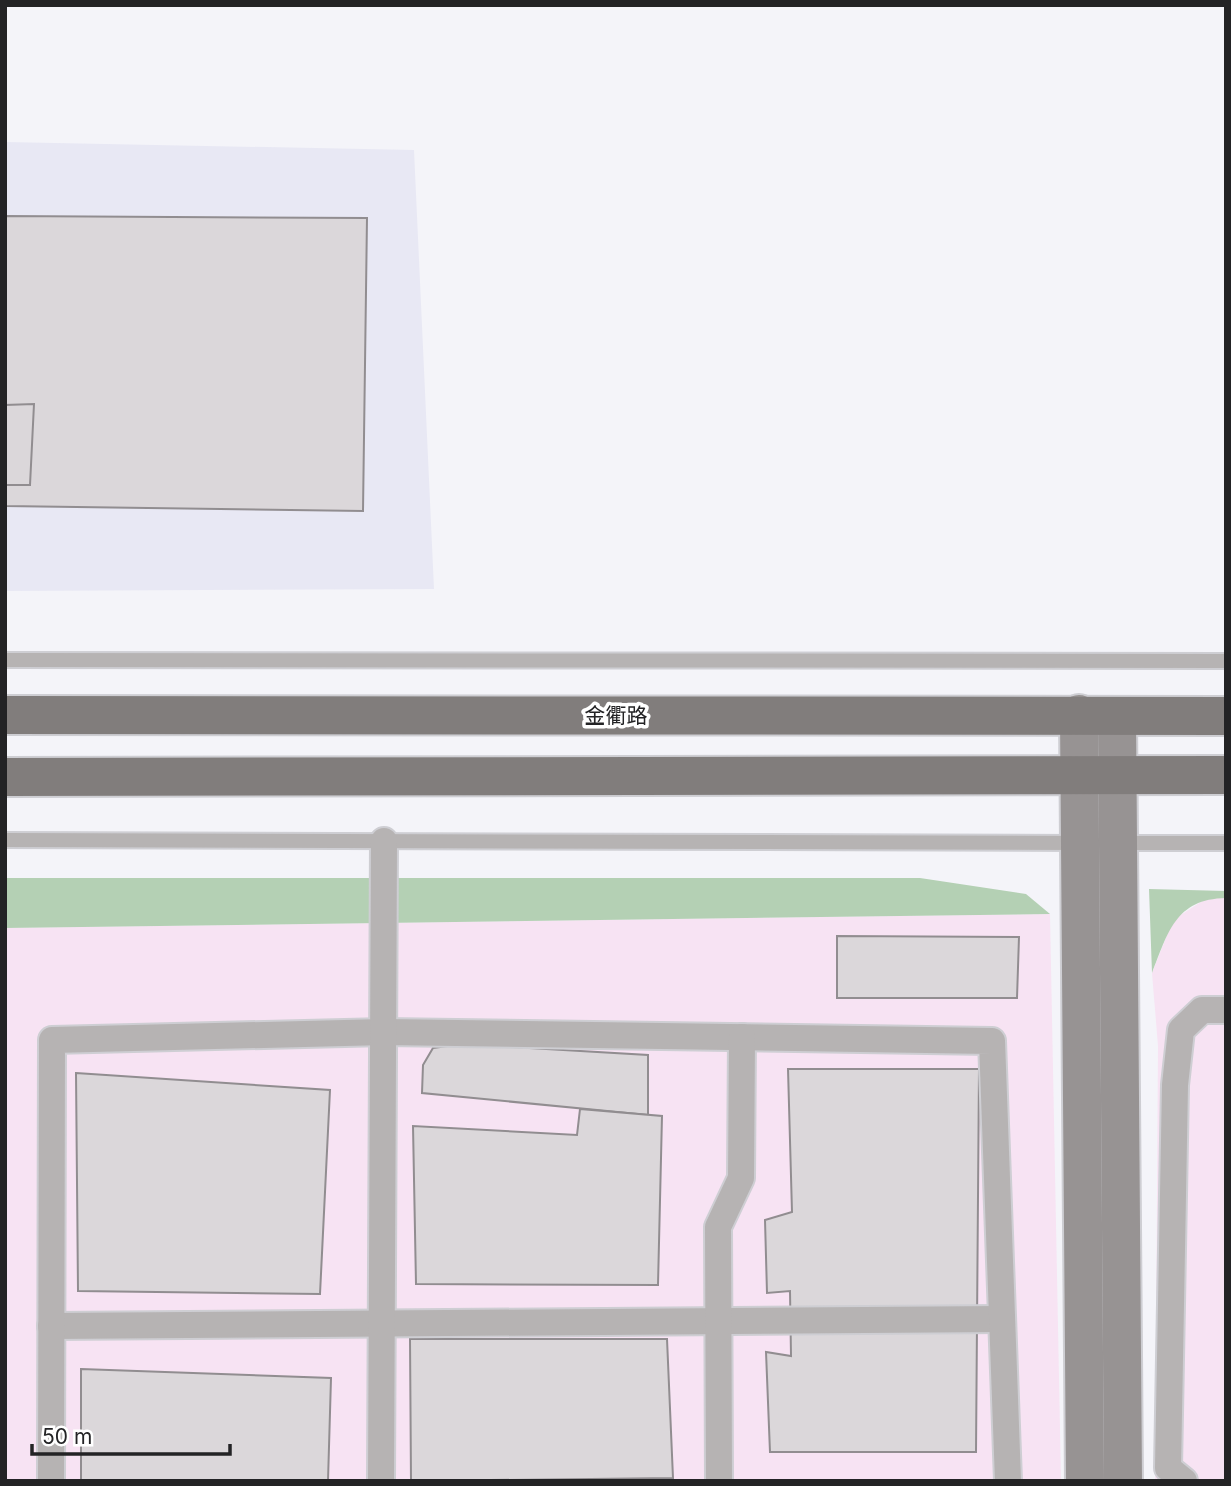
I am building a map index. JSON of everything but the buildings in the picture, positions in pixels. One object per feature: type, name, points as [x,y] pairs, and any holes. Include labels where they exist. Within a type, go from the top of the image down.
[{"type":"main road","points":[[1079,714],[1079,776],[1099,843],[1123,1481]]},
{"type":"main road","name":"金衢路","points":[[5,715],[1226,716]]},
{"type":"main road","points":[[1085,1481],[1099,843],[1118,775],[1117,716]]},
{"type":"main road","points":[[5,778],[1226,775]]},
{"type":"street","points":[[381,1481],[384,841]]},
{"type":"street","points":[[1184,1481],[1168,1468],[1175,1085],[1181,1030],[1202,1010],[1226,1010]]},
{"type":"street","points":[[51,1481],[52,1040],[385,1032],[992,1041],[1008,1481]]},
{"type":"street","points":[[719,1481],[718,1227],[741,1178],[742,1037]]},
{"type":"street","points":[[51,1326],[1002,1319]]},
{"type":"lane","points":[[5,660],[1226,661]]},
{"type":"lane","points":[[5,841],[1226,843]]},
{"type":"shaded area","points":[[5,142],[414,150],[434,589],[5,591]]},
{"type":"shaded area","points":[[1207,898],[1226,898],[1226,1481],[1155,1481],[1158,1046],[1152,973],[1173,920]]},
{"type":"shaded area","points":[[1050,914],[1061,1481],[5,1481],[5,928]]},
{"type":"green space","points":[[5,878],[920,878],[1026,894],[1050,914],[5,928]]},
{"type":"green space","points":[[1149,889],[1226,891],[1226,898],[1209,900],[1184,912],[1169,932],[1152,973]]}]
